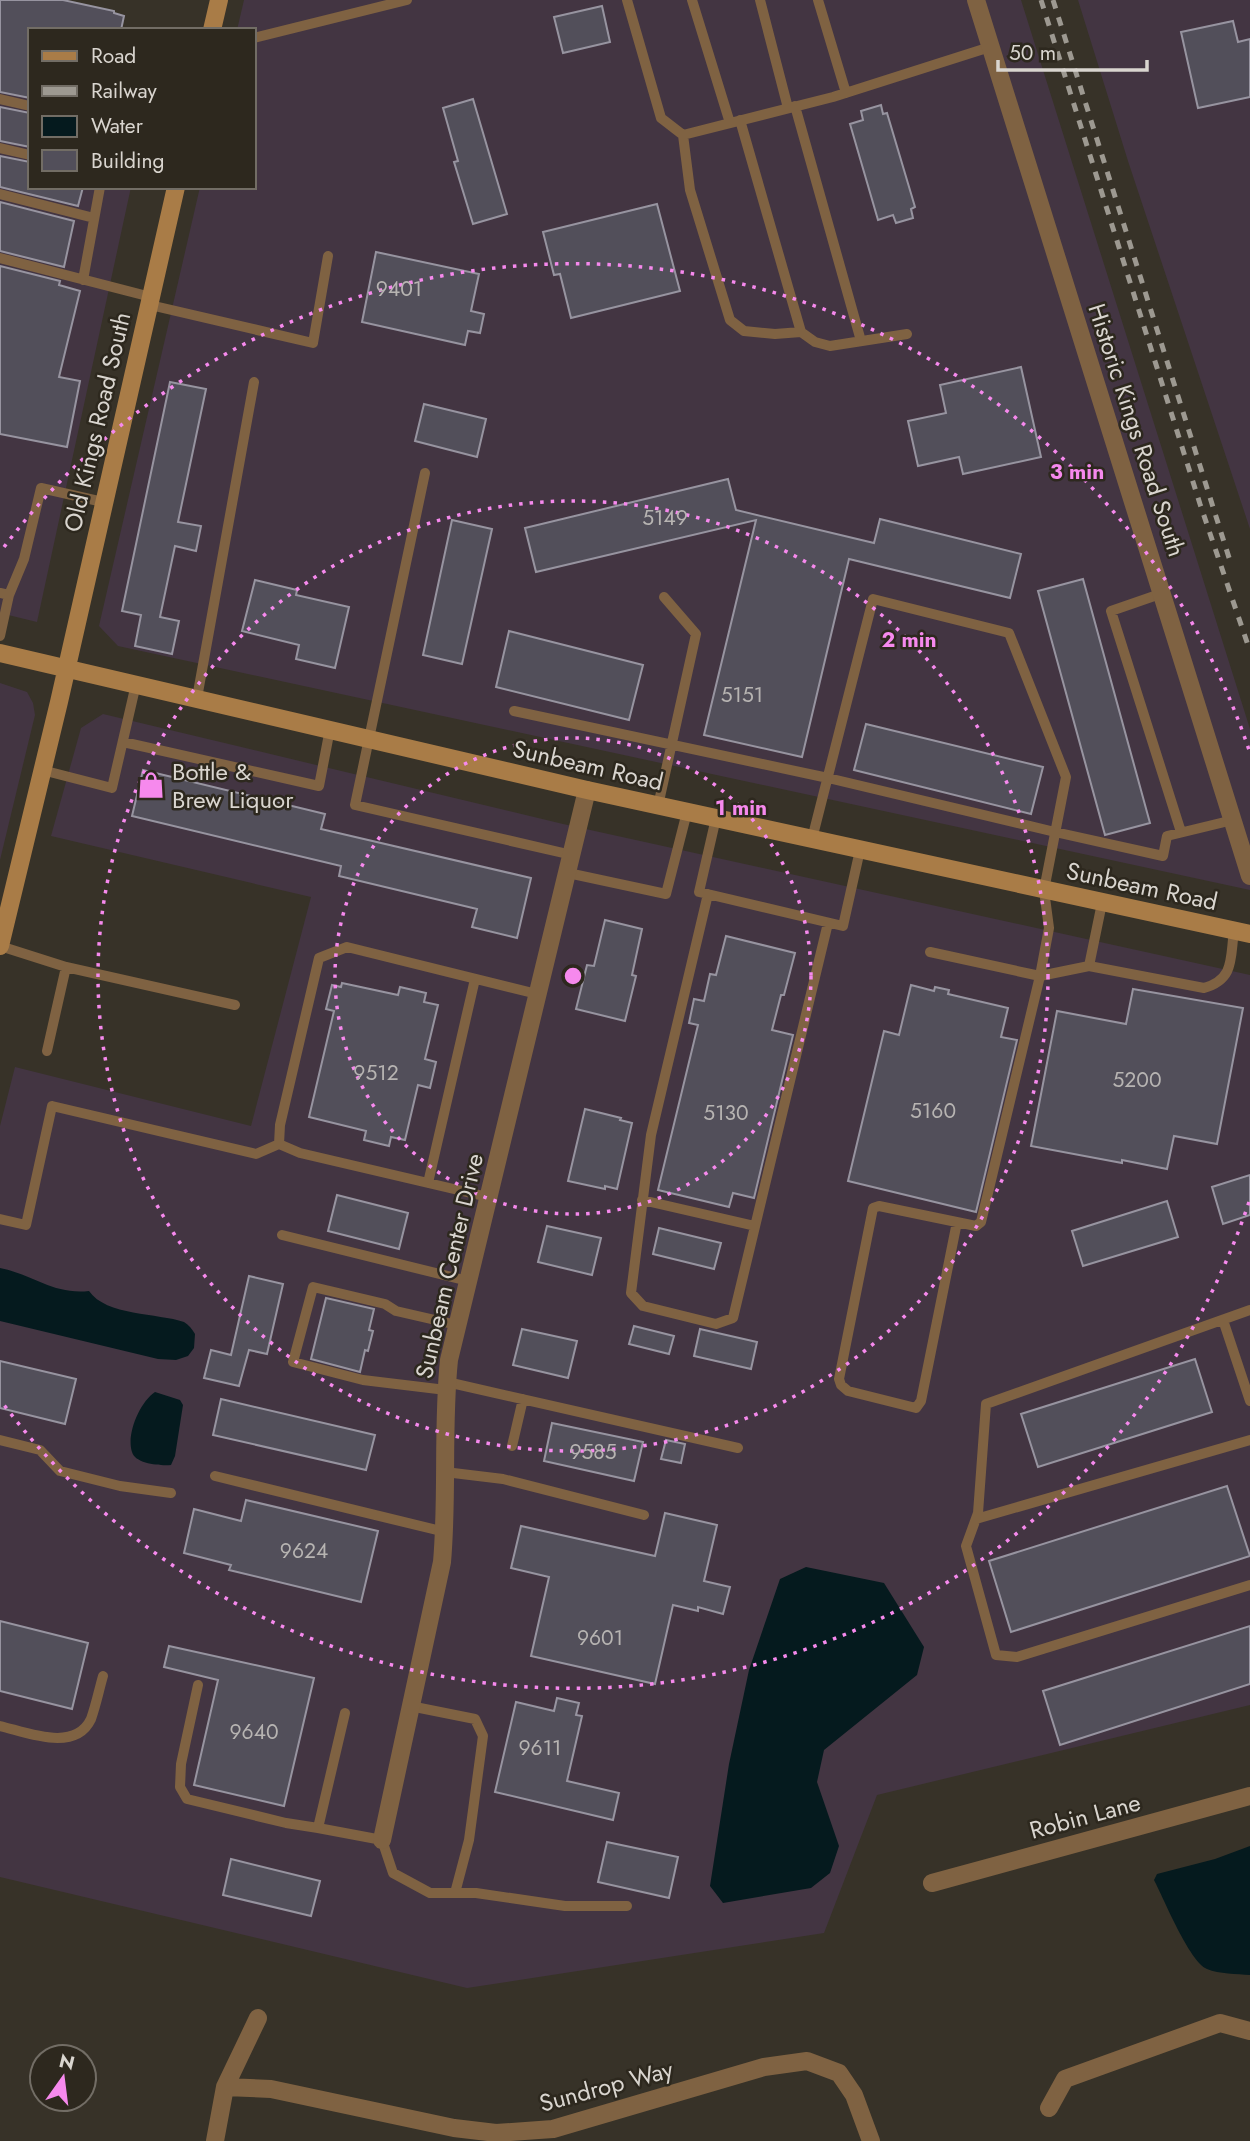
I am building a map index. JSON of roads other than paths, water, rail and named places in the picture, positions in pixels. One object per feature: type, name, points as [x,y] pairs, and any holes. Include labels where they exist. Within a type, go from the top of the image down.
[{"type":"street","points":[[212,28],[219,0]]},
{"type":"street","name":"Historic Kings Road South","points":[[976,0],[1250,876]]},
{"type":"street","name":"Old Kings Road South","points":[[0,946],[176,189]]},
{"type":"street","name":"Sunbeam Road","points":[[0,653],[658,806],[1242,932]]},
{"type":"street","name":"Sunbeam Center Drive","points":[[382,1840],[438,1583],[445,1532],[446,1386],[449,1360],[587,790]]},
{"type":"street","name":"Robin Lane","points":[[932,1883],[1250,1796]]},
{"type":"street","points":[[215,2141],[225,2087],[258,2018]]},
{"type":"street","points":[[1049,2108],[1065,2079],[1220,2023],[1250,2031]]},
{"type":"street","name":"Sundrop Way","points":[[225,2087],[271,2089],[454,2127],[496,2133],[553,2129],[764,2067],[807,2061],[839,2073],[854,2095],[870,2141]]},
{"type":"lane","points":[[256,38],[407,0]]},
{"type":"lane","points":[[627,0],[661,118],[683,135],[690,190],[730,320],[744,331],[775,334],[801,332]]},
{"type":"lane","points":[[692,0],[735,122],[801,332],[815,342],[830,346],[907,334]]},
{"type":"lane","points":[[760,0],[861,341]]},
{"type":"lane","points":[[818,0],[846,93]]},
{"type":"lane","points":[[683,135],[846,93],[990,47]]},
{"type":"lane","points":[[0,99],[28,106]]},
{"type":"lane","points":[[0,148],[28,155]]},
{"type":"lane","points":[[83,279],[100,189]]},
{"type":"lane","points":[[0,194],[94,218]]},
{"type":"lane","points":[[0,258],[313,343],[328,256]]},
{"type":"lane","points":[[197,698],[254,382]]},
{"type":"lane","points":[[425,472],[355,804],[572,855]]},
{"type":"lane","points":[[0,636],[4,594],[24,559],[41,488],[103,502]]},
{"type":"lane","points":[[1163,593],[1111,611],[1181,832]]},
{"type":"lane","points":[[658,806],[696,634],[664,597]]},
{"type":"lane","points":[[811,839],[873,598],[1009,633],[1066,777],[1044,890],[1049,928],[1040,976],[981,1222],[976,1226],[957,1222],[879,1206],[873,1208],[839,1379],[848,1391],[916,1408],[921,1401],[957,1222]]},
{"type":"lane","points":[[42,770],[112,788],[136,684]]},
{"type":"lane","points":[[514,711],[828,778],[1164,856],[1167,836],[1233,820]]},
{"type":"lane","points":[[123,742],[320,786],[330,729]]},
{"type":"lane","points":[[568,873],[666,894],[687,812]]},
{"type":"lane","points":[[716,818],[699,892],[828,923],[843,926],[860,850]]},
{"type":"lane","points":[[708,894],[651,1135],[631,1293],[643,1306],[716,1324],[733,1318],[828,923]]},
{"type":"lane","points":[[1089,966],[1102,903]]},
{"type":"lane","points":[[930,952],[1040,976],[1089,966],[1205,988],[1226,977],[1242,932]]},
{"type":"lane","points":[[0,946],[66,967],[235,1005]]},
{"type":"lane","points":[[278,1144],[280,1125],[319,958],[347,947],[537,994]]},
{"type":"lane","points":[[47,1051],[66,967]]},
{"type":"lane","points":[[428,1183],[475,979]]},
{"type":"lane","points":[[0,1219],[26,1225],[52,1106],[256,1154],[278,1144],[300,1153],[488,1197]]},
{"type":"lane","points":[[642,1200],[755,1226]]},
{"type":"lane","points":[[282,1235],[468,1281]]},
{"type":"lane","points":[[457,1325],[313,1287],[293,1362],[363,1380],[446,1386],[523,1399],[738,1448]]},
{"type":"lane","points":[[1250,1310],[986,1404],[976,1519],[966,1546],[996,1655],[1017,1657],[1250,1585]]},
{"type":"lane","points":[[1223,1320],[1250,1401]]},
{"type":"lane","points":[[512,1446],[523,1399]]},
{"type":"lane","points":[[0,1440],[40,1450],[60,1471],[120,1486],[171,1493]]},
{"type":"lane","points":[[976,1519],[1250,1440]]},
{"type":"lane","points":[[444,1472],[503,1479],[644,1515]]},
{"type":"lane","points":[[215,1476],[445,1532]]},
{"type":"lane","points":[[0,1726],[51,1739],[72,1736],[90,1721],[103,1676]]},
{"type":"lane","points":[[198,1685],[181,1764],[180,1787],[187,1799],[286,1823],[382,1840],[393,1873],[430,1894],[476,1893],[565,1906],[627,1906]]},
{"type":"lane","points":[[410,1706],[475,1719],[483,1736],[469,1840],[455,1893]]},
{"type":"lane","points":[[318,1828],[345,1713]]},
{"type":"water","points":[[0,1268],[64,1290],[89,1291],[107,1305],[133,1313],[184,1322],[195,1334],[194,1348],[188,1356],[176,1360],[158,1359],[0,1321]]},
{"type":"water","points":[[155,1392],[180,1400],[183,1405],[175,1456],[171,1465],[143,1462],[132,1452],[131,1436],[136,1419],[144,1403]]},
{"type":"water","points":[[806,1567],[884,1583],[924,1647],[917,1675],[824,1750],[817,1782],[839,1846],[830,1873],[811,1888],[723,1903],[710,1886],[729,1764],[749,1670],[780,1579]]},
{"type":"water","points":[[1250,1846],[1250,1975],[1212,1971],[1200,1964],[1193,1954],[1154,1880],[1157,1874],[1215,1859]]},
{"type":"railway","points":[[1041,0],[1200,504],[1250,651]]},
{"type":"railway","points":[[1053,0],[1231,564]]},
{"type":"place","name":"Bottle & Brew Liquor","points":[[151,785]]}]
